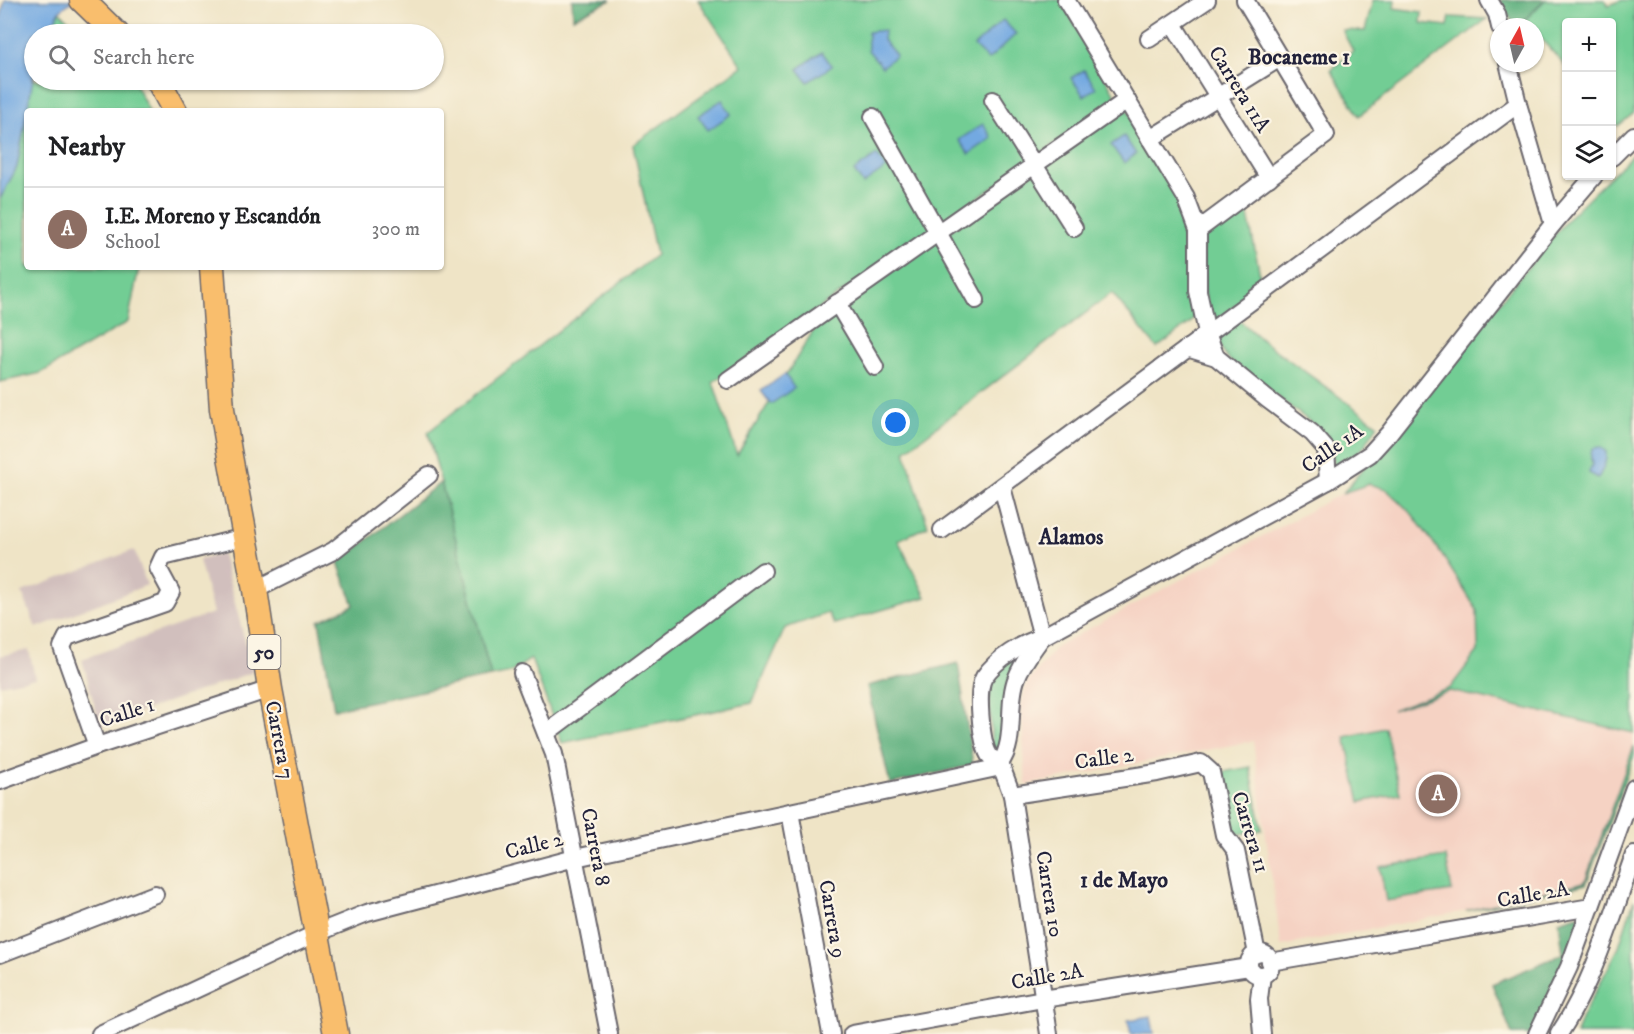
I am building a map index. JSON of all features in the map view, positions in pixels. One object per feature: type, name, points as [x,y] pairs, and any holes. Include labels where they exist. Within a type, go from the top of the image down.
[{"type":"highway","points":[[82,0],[105,24]]},
{"type":"highway","points":[[163,90],[173,108]]},
{"type":"highway","name":"Carrera 7","points":[[212,270],[222,409],[255,590],[270,689],[336,1034]]},
{"type":"street","points":[[1066,0],[1186,198],[1198,230],[1198,291],[1207,333],[1216,357]]},
{"type":"street","points":[[1149,39],[1207,0]]},
{"type":"street","points":[[1198,230],[1326,135],[1245,0]]},
{"type":"street","points":[[1490,0],[1498,18]]},
{"type":"street","name":"Carrera 11A","points":[[1173,24],[1269,178]]},
{"type":"street","points":[[1150,139],[1280,58]]},
{"type":"street","points":[[1510,72],[1553,224]]},
{"type":"street","points":[[993,100],[1074,228]]},
{"type":"street","points":[[728,381],[1127,100]]},
{"type":"street","points":[[942,530],[1518,104]]},
{"type":"street","points":[[873,117],[976,300]]},
{"type":"street","points":[[1616,152],[1634,135]]},
{"type":"street","name":"Calle 1A","points":[[1041,637],[1328,481],[1370,454],[1591,180]]},
{"type":"street","points":[[837,303],[874,367]]},
{"type":"street","points":[[1187,348],[1216,357],[1312,433],[1326,449],[1328,481]]},
{"type":"street","points":[[255,590],[333,551],[429,475]]},
{"type":"street","points":[[1001,765],[1009,742],[1010,708],[1016,677],[1041,637],[1002,487]]},
{"type":"street","points":[[97,746],[62,647],[67,637],[165,603],[171,592],[158,568],[163,556],[245,537]]},
{"type":"street","points":[[546,733],[763,571]]},
{"type":"street","name":"Carrera 10","points":[[1041,637],[1009,653],[982,680],[980,691],[983,741],[991,758],[1001,765],[1012,795],[1049,1034]]},
{"type":"street","name":"Carrera 8","points":[[522,674],[554,754],[609,1034]]},
{"type":"street","name":"Calle 1","points":[[0,781],[97,746],[270,689]]},
{"type":"street","name":"Calle 2","points":[[1012,795],[1156,774],[1201,763]]},
{"type":"street","name":"Carrera 11","points":[[1201,763],[1211,772],[1224,835],[1236,851],[1260,964],[1259,999],[1262,1034]]},
{"type":"street","name":"Calle 2","points":[[100,1034],[317,933],[366,913],[575,858],[1001,765]]},
{"type":"street","points":[[1537,1034],[1569,967],[1634,788]]},
{"type":"street","name":"Carrera 9","points":[[790,812],[831,1034]]},
{"type":"street","points":[[1559,1034],[1590,975],[1608,934],[1634,854],[1613,846]]},
{"type":"street","points":[[0,954],[155,894]]},
{"type":"street","name":"Calle 2A","points":[[852,1034],[1044,999],[1591,907]]},
{"type":"shaded area","points":[[1369,484],[1386,489],[1412,514],[1440,552],[1477,610],[1478,651],[1450,688],[1416,702],[1450,691],[1634,733],[1634,746],[1585,882],[1466,911],[1281,946],[1253,741],[1026,785],[1021,706],[1027,683],[1057,646],[1348,490]]},
{"type":"shaded area","points":[[134,550],[147,585],[36,628],[22,592]]},
{"type":"shaded area","points":[[222,554],[253,672],[100,726],[82,659],[213,613],[199,560]]},
{"type":"shaded area","points":[[29,650],[35,678],[0,685],[0,656]]},
{"type":"green space","points":[[572,0],[611,0],[573,18]]},
{"type":"green space","points":[[698,0],[1061,0],[1118,100],[713,382],[737,455],[818,323],[1126,107],[1185,209],[1192,233],[1198,310],[1191,322],[1157,348],[1112,293],[905,451],[928,526],[898,540],[926,597],[834,624],[828,613],[785,628],[752,703],[562,743],[531,659],[510,673],[491,677],[428,432],[656,255],[633,145],[742,66]]},
{"type":"green space","points":[[1373,0],[1395,0],[1394,8],[1422,12],[1421,23],[1448,26],[1450,17],[1487,19],[1359,116],[1331,70],[1353,51],[1342,30],[1365,31]]},
{"type":"green space","points":[[1500,0],[1545,0],[1526,18],[1510,18]]},
{"type":"green space","points":[[1545,0],[1605,0],[1608,5],[1623,0],[1634,0],[1634,113],[1618,126],[1616,123],[1616,18],[1562,18],[1562,62],[1544,42],[1544,18],[1527,18]]},
{"type":"green space","points":[[59,11],[73,24],[54,24]]},
{"type":"green space","points":[[31,90],[138,90],[147,108],[27,108]]},
{"type":"green space","points":[[24,127],[24,270],[138,270],[128,322],[41,373],[0,382],[0,199],[17,167]]},
{"type":"green space","points":[[1634,153],[1634,733],[1450,691],[1392,710],[1450,688],[1478,651],[1477,610],[1440,552],[1412,514],[1386,489],[1369,484],[1343,493],[1571,215],[1607,180],[1616,180],[1616,171]]},
{"type":"green space","points":[[1245,200],[1262,285],[1210,325],[1204,288],[1202,233]]},
{"type":"green space","points":[[1239,320],[1263,341],[1378,425],[1363,448],[1333,471],[1332,447],[1318,428],[1228,359],[1223,352],[1220,341],[1223,332]]},
{"type":"green space","points":[[441,482],[491,677],[334,709],[319,621],[354,605],[338,563]]},
{"type":"green space","points":[[1031,647],[1003,755],[992,757],[989,683],[1010,658]]},
{"type":"green space","points":[[958,663],[973,765],[890,784],[867,686]]},
{"type":"green space","points":[[1385,728],[1400,794],[1360,802],[1345,737]]},
{"type":"green space","points":[[1634,746],[1634,755],[1586,884],[1466,911],[1585,882]]},
{"type":"green space","points":[[1250,767],[1262,830],[1229,836],[1217,773]]},
{"type":"green space","points":[[1446,857],[1452,891],[1386,901],[1380,867]]},
{"type":"green space","points":[[1634,900],[1634,1034],[1576,1034],[1581,1019],[1618,949]]},
{"type":"green space","points":[[1578,915],[1581,921],[1532,1034],[1512,1034],[1492,984],[1563,954],[1559,921]]},
{"type":"water","points":[[5,0],[73,0],[59,11],[54,24],[24,24],[24,90],[31,90],[28,108],[24,108],[24,128],[17,167],[0,199],[0,20]]},
{"type":"water","points":[[1003,20],[1016,34],[988,60],[974,46]]},
{"type":"water","points":[[884,30],[883,40],[896,55],[882,67],[868,50],[868,32]]},
{"type":"water","points":[[822,52],[832,66],[808,82],[798,69]]},
{"type":"water","points":[[1084,70],[1096,88],[1084,96],[1071,78]]},
{"type":"water","points":[[722,100],[731,114],[708,130],[698,116]]},
{"type":"water","points":[[983,124],[992,138],[969,154],[959,140]]},
{"type":"water","points":[[1124,136],[1136,154],[1124,163],[1111,145]]},
{"type":"water","points":[[877,155],[886,168],[863,184],[854,171]]},
{"type":"water","points":[[785,374],[794,388],[771,404],[761,391]]},
{"type":"water","points":[[1600,447],[1606,452],[1606,456],[1598,478],[1589,473],[1592,465],[1591,452],[1594,448]]},
{"type":"water","points":[[1151,1016],[1154,1034],[1131,1034],[1128,1020]]},
{"type":"place","name":"I.E. Moreno y Escandón","points":[[1438,794]]},
{"type":"district","name":"Bocaneme 1","points":[[1299,56]]},
{"type":"district","name":"Alamos","points":[[1071,536]]},
{"type":"district","name":"1 de Mayo","points":[[1124,879]]}]
